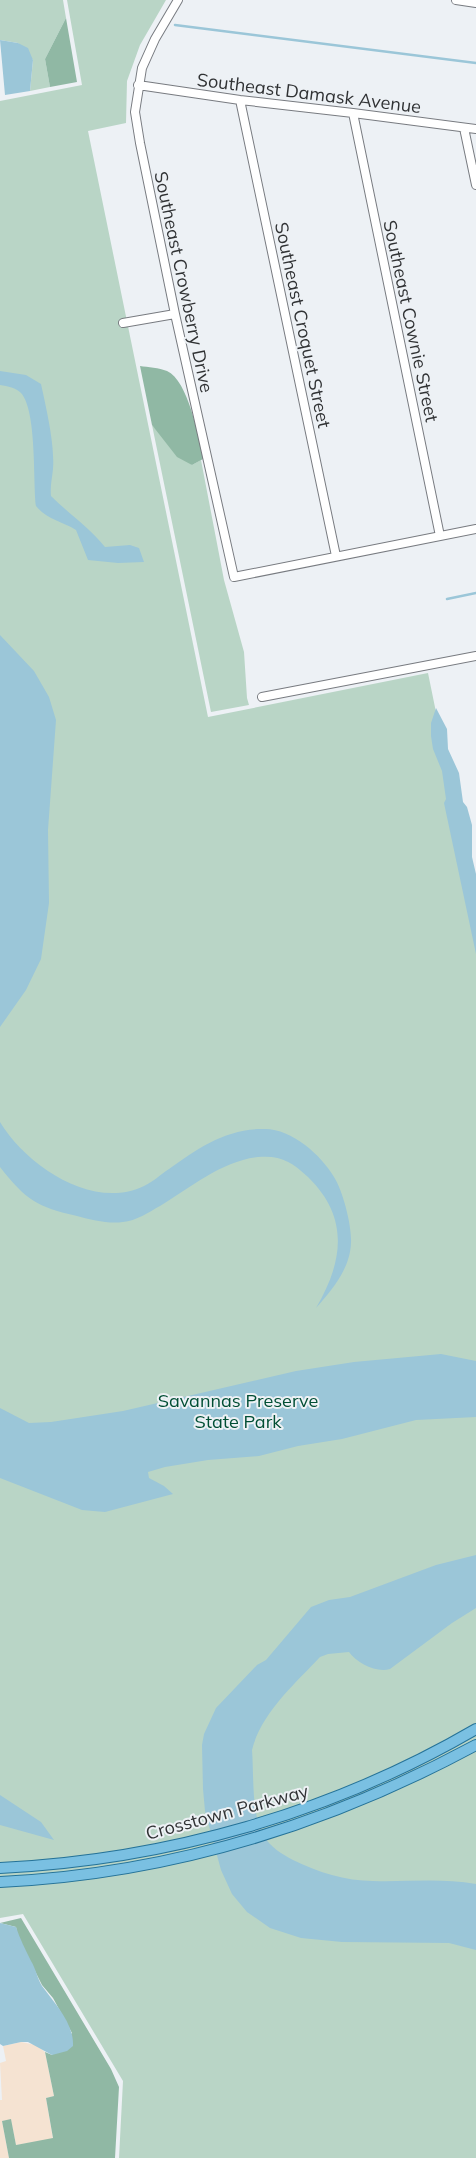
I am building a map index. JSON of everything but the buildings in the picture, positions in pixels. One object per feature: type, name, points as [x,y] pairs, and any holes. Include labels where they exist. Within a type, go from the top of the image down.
[{"type":"main road","name":"Crosstown Parkway","points":[[0,1868],[72,1862],[133,1854],[246,1827],[295,1812],[364,1785],[430,1754],[476,1729]]},
{"type":"main road","name":"Crosstown Parkway","points":[[0,1882],[75,1876],[133,1867],[182,1858],[255,1839],[355,1804],[405,1781],[476,1744]]},
{"type":"street","name":"Southeast Crowberry Drive","points":[[178,0],[154,38],[142,68],[135,112],[175,314],[234,576],[336,556]]},
{"type":"street","points":[[456,0],[476,3]]},
{"type":"street","name":"Southeast Damask Avenue","points":[[138,85],[240,100],[353,112],[476,130]]},
{"type":"street","name":"Southeast Croquet Street","points":[[240,100],[336,556]]},
{"type":"street","name":"Southeast Cownie Street","points":[[353,112],[440,536]]},
{"type":"street","points":[[464,128],[476,185]]},
{"type":"street","points":[[123,323],[175,314]]},
{"type":"street","points":[[336,556],[476,529]]},
{"type":"street","points":[[262,697],[476,656]]},
{"type":"shaded area","points":[[21,2042],[36,2045],[45,2052],[54,2096],[46,2098],[53,2139],[16,2145],[11,2120],[2,2121],[9,2158],[0,2158],[0,2100],[2,2100],[0,2063],[6,2061],[3,2046]]},
{"type":"green space","points":[[0,0],[63,0],[66,18],[45,59],[50,87],[30,91],[33,60],[18,43],[0,40]]},
{"type":"green space","name":"Savannas Preserve State Park","points":[[67,0],[166,0],[140,45],[127,81],[126,123],[88,131],[208,717],[428,673],[476,908],[476,2158],[119,2158],[123,2081],[23,1914],[0,1918],[0,101],[82,85]]},
{"type":"green space","points":[[66,18],[77,82],[50,87],[45,59]]},
{"type":"green space","points":[[140,366],[167,371],[181,386],[191,410],[203,459],[192,465],[177,457],[152,425]]},
{"type":"green space","points":[[152,425],[192,465],[201,460],[224,580],[244,652],[249,705],[211,712]]},
{"type":"green space","points":[[21,1918],[111,2069],[119,2087],[115,2158],[9,2158],[2,2121],[11,2119],[16,2145],[53,2138],[46,2098],[54,2096],[45,2052],[52,2055],[72,2033],[53,1998],[42,1985],[18,1937],[16,1927],[0,1923]]},
{"type":"water","points":[[0,40],[18,43],[28,48],[33,60],[30,91],[5,95]]},
{"type":"water","points":[[0,371],[26,375],[41,384],[53,449],[51,496],[105,547],[130,545],[139,548],[144,562],[118,563],[88,560],[76,530],[40,511],[36,506],[30,415],[21,393],[0,385]]},
{"type":"water","points":[[0,635],[34,671],[49,697],[56,720],[48,830],[49,903],[41,959],[26,990],[0,1027]]},
{"type":"water","points":[[436,708],[447,729],[448,749],[459,773],[463,802],[467,807],[472,825],[472,857],[476,874],[476,954],[444,803],[446,799],[442,771],[433,749],[431,723]]},
{"type":"water","points":[[0,1122],[26,1154],[43,1168],[62,1180],[82,1188],[103,1193],[124,1192],[144,1186],[202,1147],[238,1132],[265,1129],[285,1133],[314,1152],[322,1160],[337,1183],[344,1200],[350,1227],[350,1253],[344,1270],[316,1308],[332,1274],[338,1241],[336,1224],[331,1208],[322,1193],[302,1172],[280,1158],[258,1157],[245,1159],[219,1169],[138,1218],[117,1222],[100,1221],[63,1213],[42,1205],[25,1195],[0,1167]]},
{"type":"water","points":[[441,1354],[476,1361],[476,1417],[416,1420],[342,1439],[298,1446],[259,1456],[208,1460],[165,1467],[148,1472],[149,1478],[164,1486],[173,1494],[105,1512],[82,1510],[0,1478],[0,1408],[29,1423],[51,1422],[123,1411],[296,1371],[354,1362]]},
{"type":"water","points":[[476,1555],[476,1608],[452,1623],[390,1669],[379,1670],[367,1666],[349,1652],[328,1654],[320,1657],[271,1711],[256,1736],[252,1750],[257,1818],[264,1836],[273,1847],[293,1860],[342,1878],[363,1881],[438,1881],[476,1884],[476,1950],[449,1943],[342,1942],[301,1938],[270,1928],[247,1912],[232,1894],[221,1870],[205,1811],[202,1745],[204,1734],[216,1708],[257,1665],[266,1660],[311,1607],[329,1600],[350,1597],[436,1565]]},
{"type":"water","points":[[0,1795],[41,1822],[54,1840],[0,1825]]},
{"type":"water","points":[[0,1923],[16,1927],[40,1983],[67,2022],[73,2046],[67,2051],[52,2055],[28,2042],[3,2046],[0,2044]]},
{"type":"waterway","points":[[175,25],[476,63]]},
{"type":"waterway","points":[[447,599],[476,593]]}]
